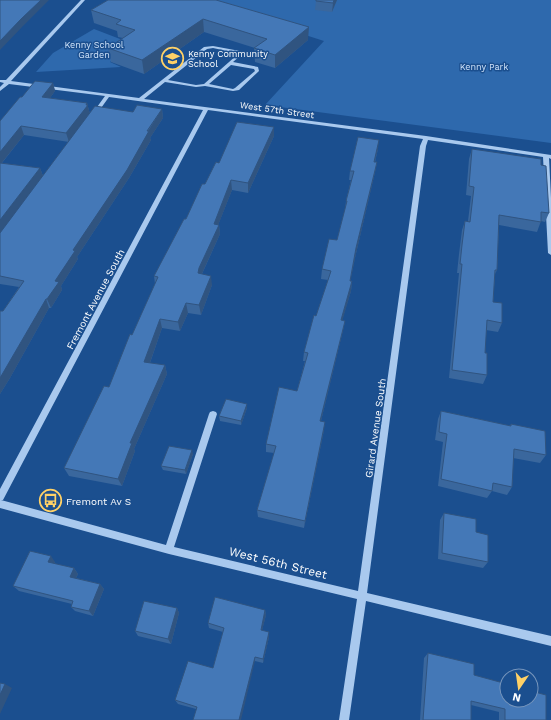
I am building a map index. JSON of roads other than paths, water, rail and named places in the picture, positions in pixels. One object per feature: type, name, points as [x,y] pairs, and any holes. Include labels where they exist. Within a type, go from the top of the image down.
[{"type":"street","points":[[0,90],[83,0]]},
{"type":"street","points":[[141,99],[206,48],[213,47],[238,52],[239,55],[205,85]]},
{"type":"street","points":[[165,81],[196,86],[205,85],[233,90],[237,89],[257,71],[256,68],[230,63]]},
{"type":"street","name":"West 57th Street","points":[[0,81],[141,99],[549,156]]},
{"type":"street","points":[[93,117],[108,95]]},
{"type":"street","name":"Fremont Avenue South","points":[[0,497],[206,109]]},
{"type":"street","name":"Girard Avenue South","points":[[344,720],[423,146],[426,138]]},
{"type":"street","points":[[549,156],[551,253]]},
{"type":"street","points":[[169,550],[214,414]]},
{"type":"street","name":"West 56th Street","points":[[0,504],[169,550],[551,641]]},
{"type":"place","name":"Kenny Community School","points":[[172,59]]},
{"type":"place","name":"Fremont Av S","points":[[51,501]]},
{"type":"park label","name":"Kenny School Garden","points":[[94,50]]},
{"type":"park label","name":"Kenny Park","points":[[484,67]]}]
